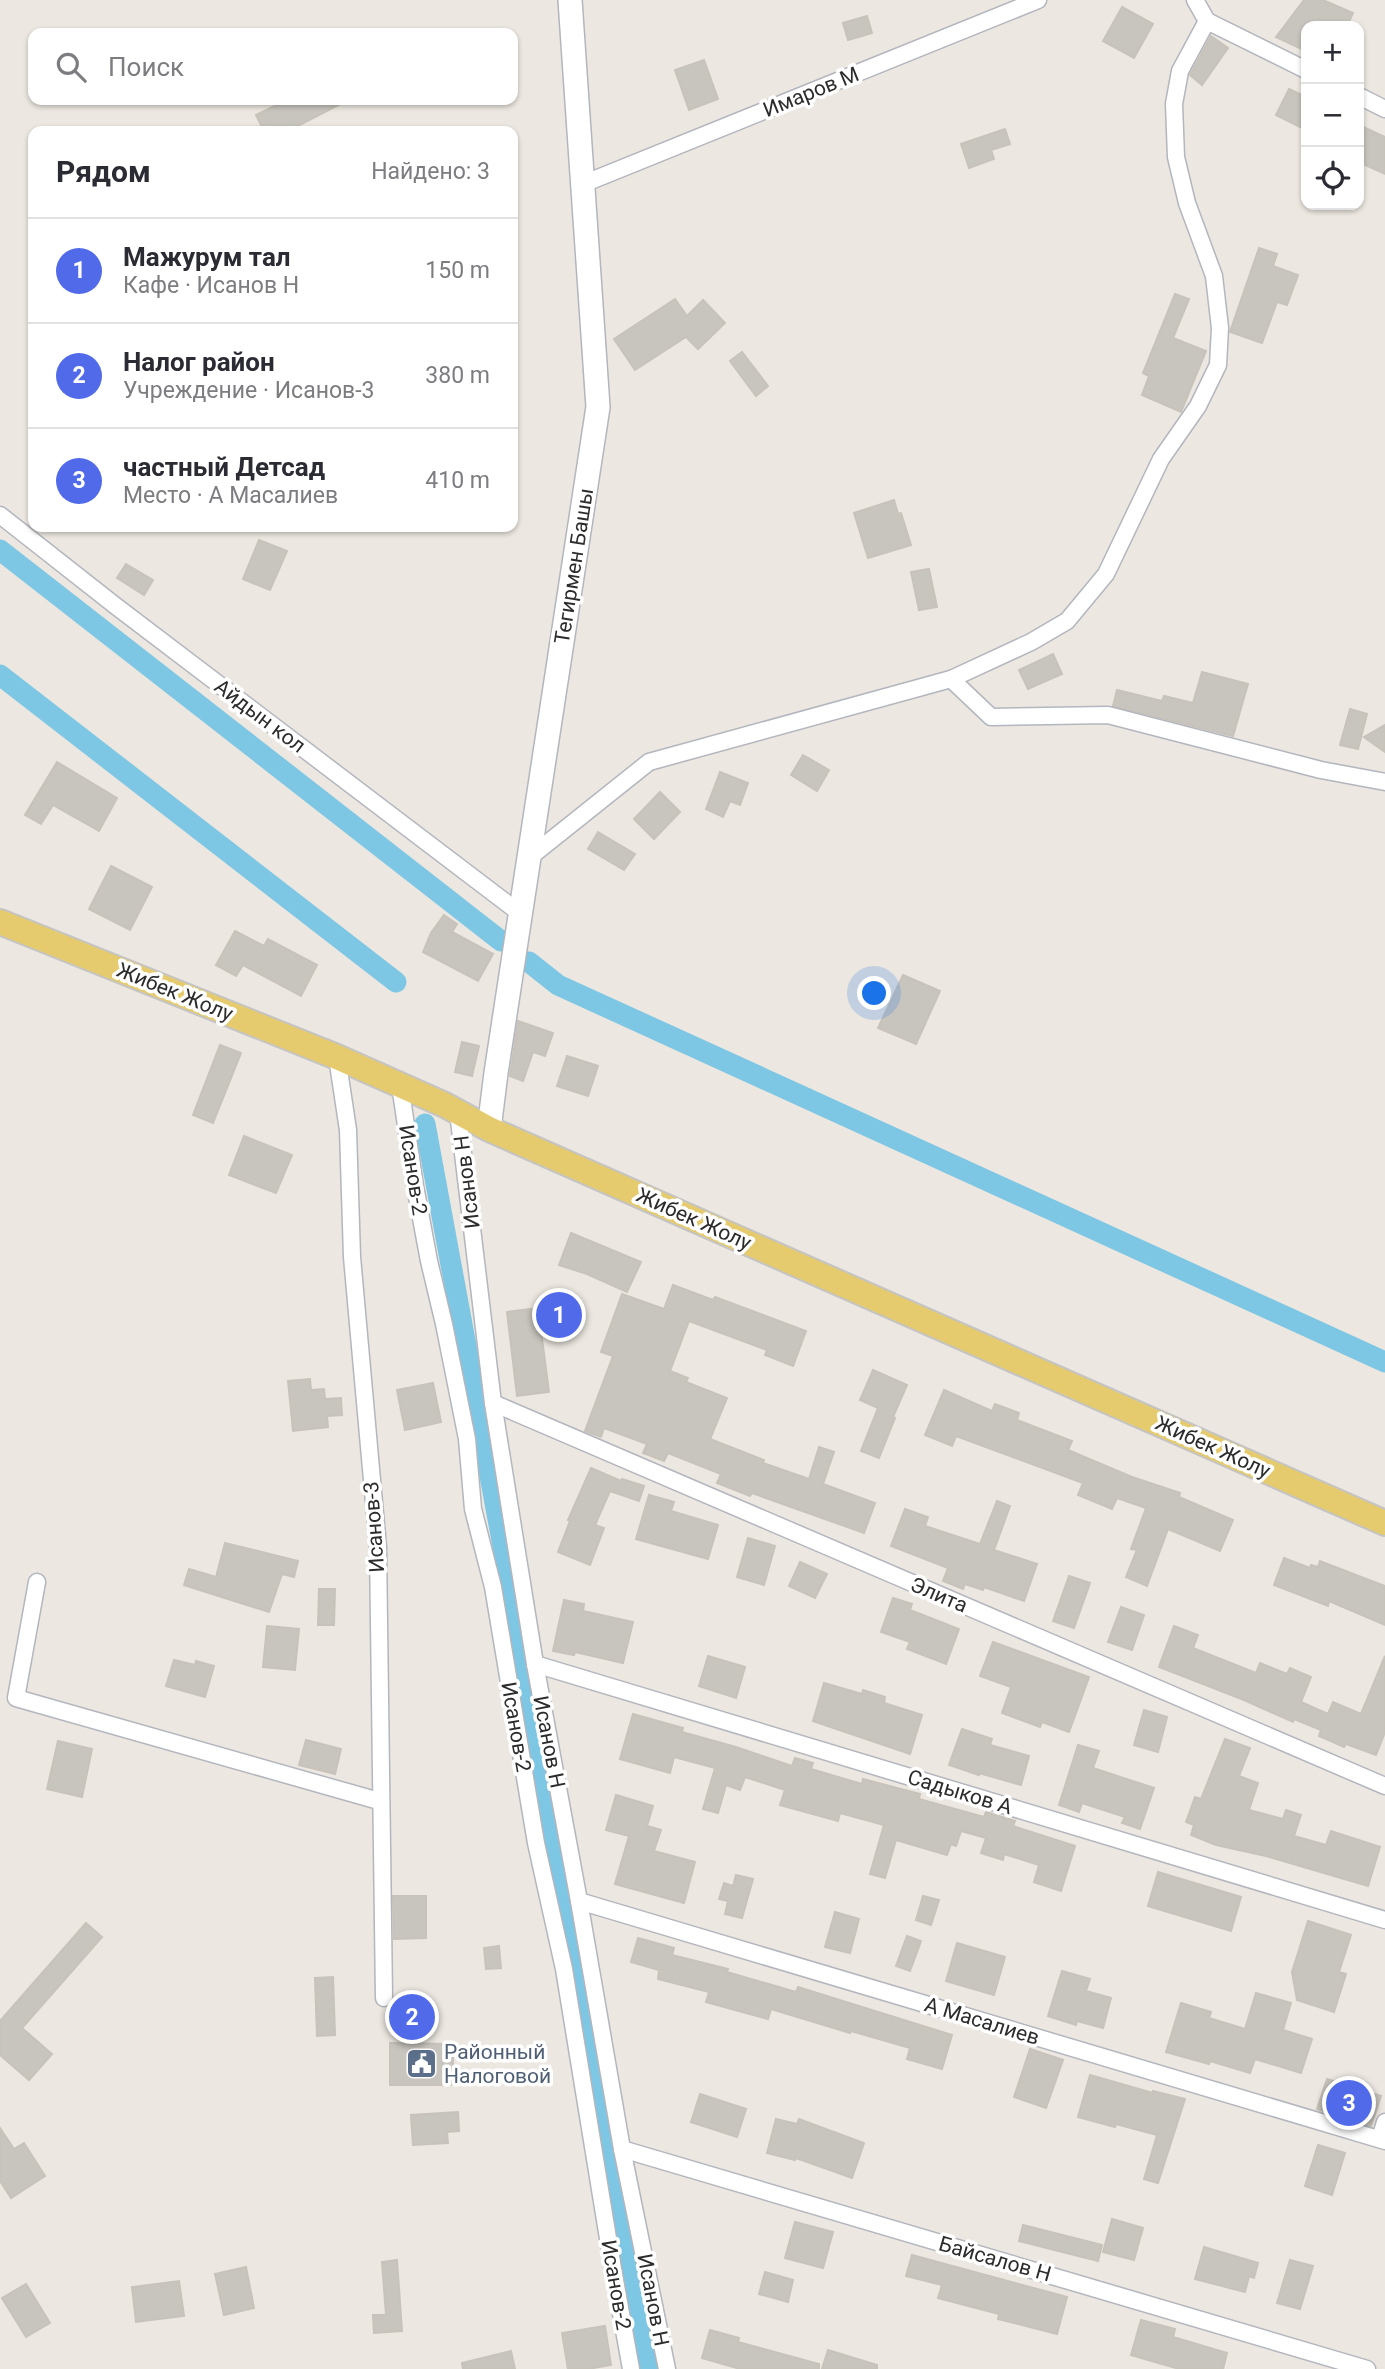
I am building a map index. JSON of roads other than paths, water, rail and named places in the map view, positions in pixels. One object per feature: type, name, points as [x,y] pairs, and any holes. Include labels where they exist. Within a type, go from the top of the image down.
[{"type":"main road","name":"Жибек Жолу","points":[[0,922],[337,1057],[489,1129],[1385,1523]]},
{"type":"street","name":"Тегирмен Башы","points":[[489,1129],[598,407],[570,0]]},
{"type":"street","name":"Имаров М","points":[[583,184],[1038,0]]},
{"type":"street","points":[[1195,0],[1207,21],[1301,68]]},
{"type":"street","points":[[530,857],[649,762],[951,679],[1031,642],[1067,621],[1106,574],[1161,459],[1198,407],[1218,365],[1220,328],[1214,276],[1187,203],[1176,157],[1174,104],[1181,71],[1207,21]]},
{"type":"street","points":[[1364,98],[1385,109]]},
{"type":"street","name":"Айдын кол","points":[[0,515],[521,914]]},
{"type":"street","points":[[951,679],[991,717],[1108,715],[1321,770],[1385,782]]},
{"type":"street","name":"Исанов-3","points":[[337,1057],[348,1130],[352,1257],[378,1547],[379,1801],[384,1998]]},
{"type":"street","name":"Исанов-2","points":[[400,1085],[429,1261],[467,1439],[473,1509],[493,1587],[536,1843],[564,1969],[631,2369]]},
{"type":"street","name":"Исанов Н","points":[[458,1112],[493,1403],[535,1664],[622,2149],[667,2369]]},
{"type":"street","name":"Элита","points":[[493,1403],[1385,1787]]},
{"type":"street","points":[[37,1582],[16,1698],[379,1801]]},
{"type":"street","name":"Садыков А","points":[[535,1664],[1385,1920]]},
{"type":"street","name":"А Масалиев","points":[[579,1901],[1382,2140]]},
{"type":"street","points":[[1382,2140],[1385,2122]]},
{"type":"street","name":"Байсалов Н","points":[[622,2149],[1367,2369]]},
{"type":"waterway","points":[[0,550],[501,941]]},
{"type":"waterway","points":[[0,675],[396,982]]},
{"type":"waterway","points":[[529,962],[558,985],[1385,1362]]},
{"type":"waterway","points":[[425,1124],[510,1584],[574,1967],[650,2369]]},
{"type":"place","name":"Мажурум тал","points":[[559,1315]]},
{"type":"place","name":"Налог район","points":[[412,2017]]},
{"type":"place","name":"Районный Налоговой","points":[[421,2064]]},
{"type":"place","name":"частный Детсад","points":[[1349,2103]]}]
